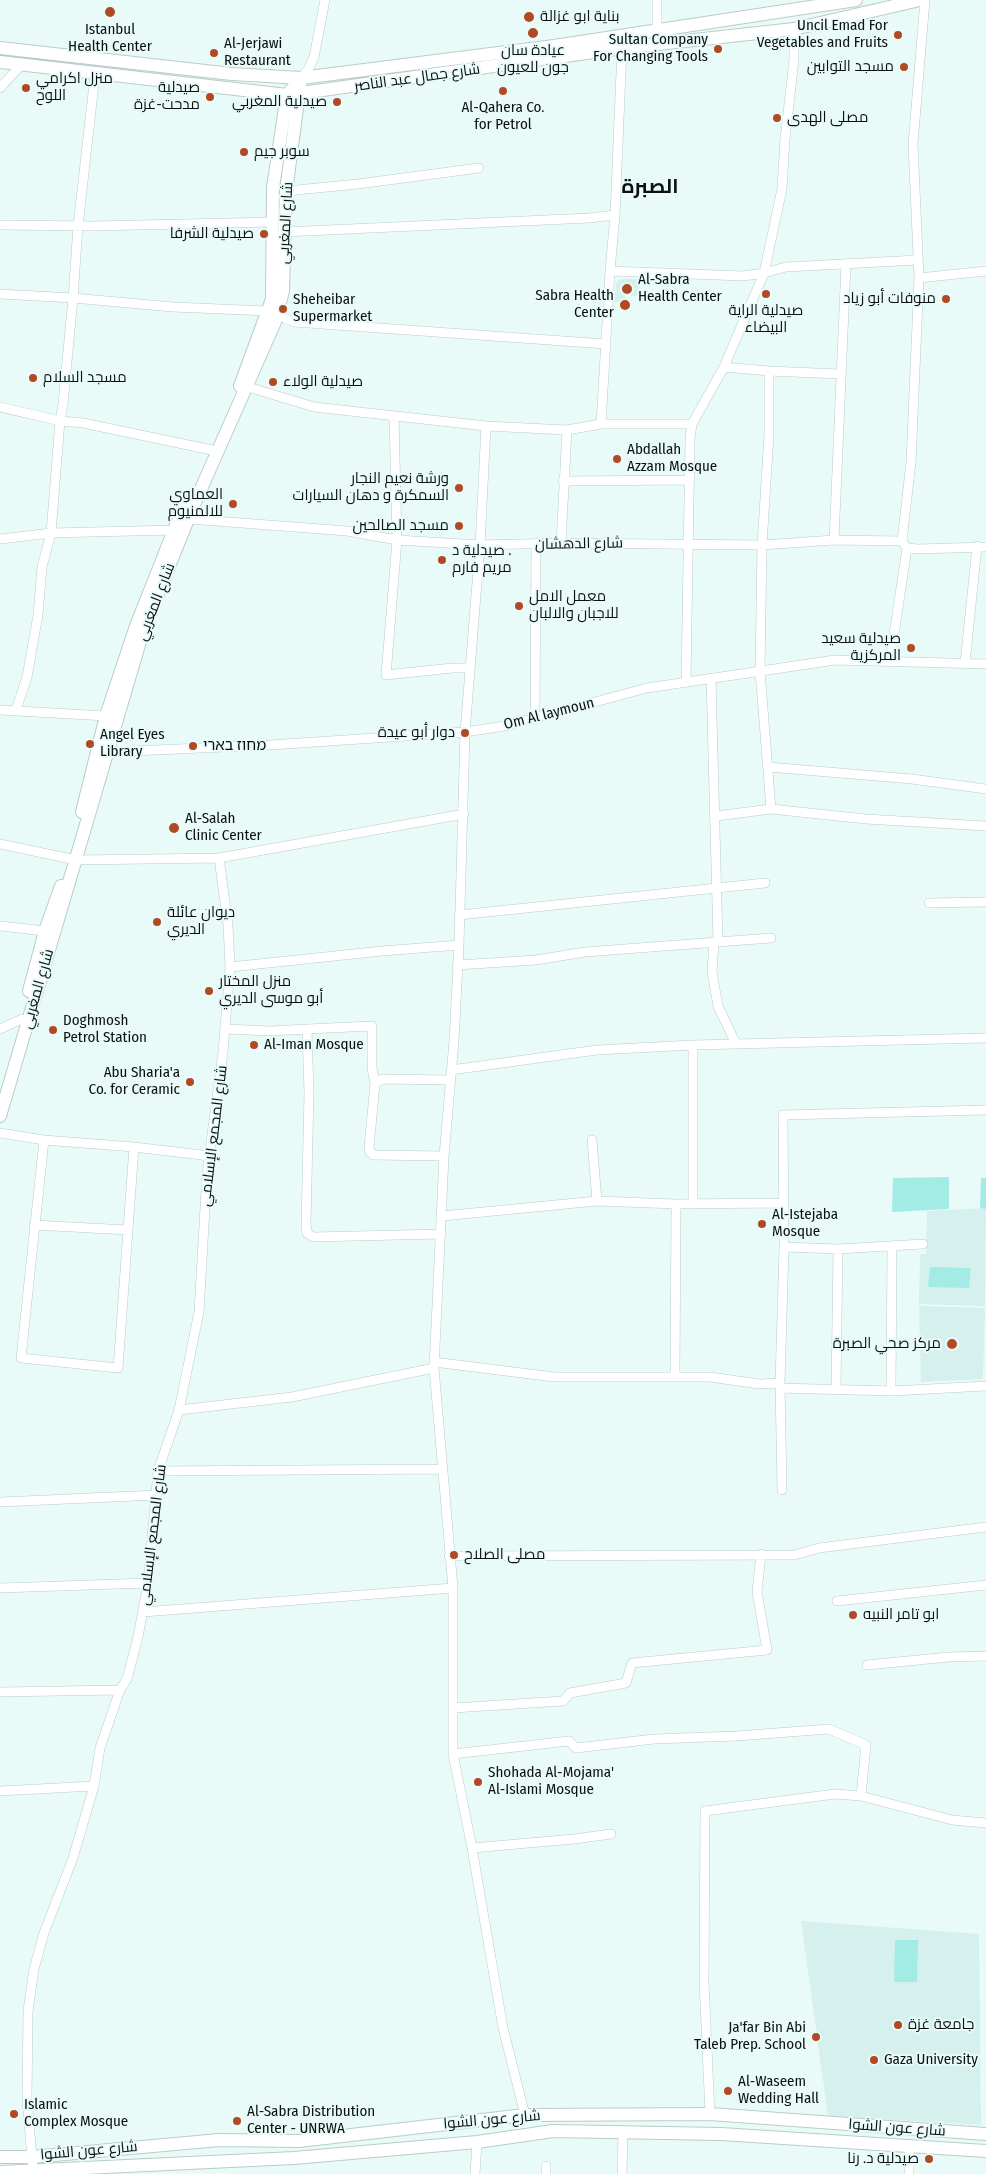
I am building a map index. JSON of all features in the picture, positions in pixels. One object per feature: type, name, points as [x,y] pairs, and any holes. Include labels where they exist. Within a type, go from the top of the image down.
[{"type":"main road","name":"شارع جمال عبد الناصر","points":[[0,48],[232,74],[301,78],[656,31],[856,0]]},
{"type":"main road","name":"شارع جمال عبد الناصر","points":[[0,62],[292,94],[622,48],[794,29],[920,0]]},
{"type":"main road","points":[[292,94],[301,78]]},
{"type":"main road","name":"شارع المغربي","points":[[0,1116],[73,859],[106,716],[136,626],[174,530],[283,291],[284,232],[292,94]]},
{"type":"main road","name":"شارع المغربي","points":[[0,1091],[22,1019],[45,931],[73,859],[109,752],[144,628],[189,519],[248,387],[273,313],[273,187],[292,94]]},
{"type":"main road","name":"شارع عون الشوا","points":[[0,2157],[32,2157],[220,2140],[299,2142],[524,2115],[710,2114],[986,2134]]},
{"type":"main road","name":"شارع عون الشوا","points":[[0,2172],[33,2170],[84,2172],[294,2158],[476,2142],[553,2131],[721,2134],[986,2151]]},
{"type":"street","points":[[301,78],[308,70],[314,57],[324,0]]},
{"type":"street","points":[[657,44],[658,0]]},
{"type":"street","points":[[890,661],[905,545],[911,462],[919,278],[913,144],[925,0]]},
{"type":"street","points":[[686,682],[688,480],[692,424],[724,367],[764,273],[782,189],[785,139],[794,60],[794,29]]},
{"type":"street","points":[[601,424],[615,215],[622,48]]},
{"type":"street","points":[[0,88],[22,64]]},
{"type":"street","points":[[16,710],[27,677],[38,615],[42,567],[51,533],[78,226],[96,74]]},
{"type":"street","points":[[286,191],[366,183],[479,168]]},
{"type":"street","points":[[284,232],[589,218],[615,215]]},
{"type":"street","points":[[0,225],[78,226],[272,222]]},
{"type":"street","points":[[610,271],[717,276],[764,273],[786,266],[918,260]]},
{"type":"street","points":[[834,540],[846,264]]},
{"type":"street","points":[[919,278],[986,271]]},
{"type":"street","points":[[0,294],[73,298],[173,308],[273,313],[294,322],[606,344]]},
{"type":"street","points":[[724,367],[769,372],[840,374]]},
{"type":"street","points":[[769,372],[769,435],[762,545],[760,671],[772,809]]},
{"type":"street","points":[[248,387],[314,407],[486,426],[567,430],[601,424],[692,424]]},
{"type":"street","points":[[0,407],[60,421],[82,423],[212,450]]},
{"type":"street","points":[[394,416],[397,540],[386,675],[469,668]]},
{"type":"street","points":[[486,426],[480,545],[465,732],[459,945],[444,1156],[434,1365],[442,1469],[449,1521],[453,1588],[453,1754],[472,1848],[503,2028],[524,2115]]},
{"type":"street","points":[[561,543],[567,430]]},
{"type":"street","points":[[563,481],[688,480]]},
{"type":"street","points":[[0,539],[51,533],[174,530],[189,519]]},
{"type":"street","name":"شارع الدهشان","points":[[189,519],[347,531],[397,540],[480,545],[687,543],[762,545],[834,540],[905,545],[981,546]]},
{"type":"street","points":[[535,718],[536,544]]},
{"type":"street","points":[[965,663],[981,546]]},
{"type":"street","name":"Om Al laymoun","points":[[109,752],[270,745],[465,732],[504,726],[647,688],[835,660],[986,664]]},
{"type":"street","points":[[711,678],[716,816],[716,942],[712,972],[718,1006],[736,1044]]},
{"type":"street","points":[[0,710],[106,716]]},
{"type":"street","points":[[768,767],[912,779],[986,789]]},
{"type":"street","points":[[716,816],[772,809],[866,819],[986,826]]},
{"type":"street","points":[[0,844],[73,859],[219,858],[464,814]]},
{"type":"street","name":"شارع المجمع الإسلامي","points":[[33,2170],[27,2099],[28,2011],[34,1969],[45,1932],[73,1858],[94,1786],[100,1748],[120,1690],[127,1679],[148,1583],[158,1471],[179,1410],[199,1312],[210,1156],[225,1029],[230,967],[228,925],[219,858]]},
{"type":"street","points":[[460,915],[765,883]]},
{"type":"street","points":[[929,903],[986,902]]},
{"type":"street","points":[[0,926],[45,931]]},
{"type":"street","points":[[458,965],[536,960],[585,952],[771,938]]},
{"type":"street","points":[[230,967],[459,945]]},
{"type":"street","points":[[0,1029],[22,1019]]},
{"type":"street","points":[[225,1029],[271,1031],[372,1026],[372,1068],[375,1084],[368,1147],[370,1152],[374,1155],[444,1156]]},
{"type":"street","points":[[307,1029],[309,1093],[306,1224],[308,1233],[313,1237],[441,1234]]},
{"type":"street","points":[[451,1070],[597,1050],[693,1045],[986,1038]]},
{"type":"street","points":[[693,1045],[694,1204]]},
{"type":"street","points":[[375,1084],[382,1078],[450,1080]]},
{"type":"street","points":[[782,1490],[780,1386],[784,1247],[782,1115],[986,1110]]},
{"type":"street","points":[[0,1134],[210,1156]]},
{"type":"street","points":[[44,1140],[21,1358],[118,1368],[134,1147]]},
{"type":"street","points":[[592,1140],[597,1201]]},
{"type":"street","points":[[442,1216],[597,1201],[676,1204],[782,1203]]},
{"type":"street","points":[[675,1376],[676,1204]]},
{"type":"street","points":[[34,1224],[128,1230]]},
{"type":"street","points":[[784,1247],[838,1249],[923,1244]]},
{"type":"street","points":[[891,1391],[892,1246]]},
{"type":"street","points":[[836,1388],[838,1249]]},
{"type":"street","points":[[179,1410],[292,1397],[434,1365],[554,1377],[710,1377],[780,1386],[891,1391],[986,1386]]},
{"type":"street","points":[[158,1471],[442,1469]]},
{"type":"street","points":[[0,1502],[157,1495]]},
{"type":"street","points":[[450,1556],[795,1555],[819,1548],[986,1527]]},
{"type":"street","points":[[453,1708],[563,1701],[570,1693],[626,1683],[632,1663],[767,1650],[757,1592],[761,1554]]},
{"type":"street","points":[[0,1588],[148,1583]]},
{"type":"street","points":[[837,1601],[986,1585]]},
{"type":"street","points":[[142,1612],[453,1588]]},
{"type":"street","points":[[867,1665],[950,1657],[986,1656]]},
{"type":"street","points":[[0,1692],[120,1690]]},
{"type":"street","points":[[453,1754],[568,1740],[576,1748],[654,1739],[736,1736],[829,1729],[866,1745],[861,1796]]},
{"type":"street","points":[[0,1791],[94,1786]]},
{"type":"street","points":[[710,2114],[704,1982],[705,1811],[835,1794],[861,1796],[952,1820],[986,1823]]},
{"type":"street","points":[[472,1848],[574,1840],[611,1834]]},
{"type":"street","points":[[622,2174],[623,2133]]},
{"type":"street","points":[[475,2174],[476,2142]]},
{"type":"street","points":[[909,2146],[909,2174]]},
{"type":"street","points":[[84,2172],[86,2152]]},
{"type":"shaded area","name":"Al-Sabra Health Center","points":[[620,279],[638,279],[638,296],[625,295],[625,298],[622,298],[625,302],[615,302],[616,284]]},
{"type":"shaded area","points":[[949,1177],[949,1209],[892,1212],[893,1178]]},
{"type":"shaded area","points":[[981,1178],[986,1178],[986,1209],[980,1208]]},
{"type":"shaded area","points":[[986,1208],[985,1306],[919,1304],[920,1254],[926,1254],[927,1211]]},
{"type":"shaded area","points":[[930,1267],[971,1268],[969,1288],[928,1287]]},
{"type":"shaded area","name":"مركز صحي الصبرة","points":[[919,1306],[985,1308],[983,1379],[921,1382]]},
{"type":"shaded area","name":"جامعة غزة","points":[[801,1921],[979,1934],[981,2125],[828,2116]]},
{"type":"shaded area","points":[[895,1940],[918,1940],[917,1982],[894,1982]]},
{"type":"place","name":"Istanbul Health Center","points":[[110,12]]},
{"type":"place","name":"بناية ابو غزالة","points":[[529,17]]},
{"type":"place","name":"عيادة سان جون للعيون","points":[[533,33]]},
{"type":"place","name":"Uncil Emad For Vegetables and Fruits","points":[[898,35]]},
{"type":"place","name":"Sultan Company For Changing Tools","points":[[718,49]]},
{"type":"place","name":"Al-Jerjawi Restaurant","points":[[214,53]]},
{"type":"place","name":"مسجد التوابين","points":[[904,67]]},
{"type":"place","name":"منزل اكرامي اللوح","points":[[26,88]]},
{"type":"place","name":"Al-Qahera Co. for Petrol","points":[[503,91]]},
{"type":"place","name":"صيدلية مدحت-غزة","points":[[210,97]]},
{"type":"place","name":"صيدلية المغربي","points":[[337,102]]},
{"type":"place","name":"مصلى الهدى","points":[[777,118]]},
{"type":"place","name":"سوبر جيم","points":[[244,152]]},
{"type":"place","name":"صيدلية الشرفا","points":[[264,234]]},
{"type":"place","name":"Al-Sabra Health Center","points":[[627,289]]},
{"type":"place","name":"صيدلية الراية البيضاء","points":[[766,294]]},
{"type":"place","name":"منوفات أبو زياد","points":[[946,299]]},
{"type":"place","name":"Sabra Health Center","points":[[625,305]]},
{"type":"place","name":"Sheheibar Supermarket","points":[[283,309]]},
{"type":"place","name":"مسجد السلام","points":[[33,378]]},
{"type":"place","name":"صيدلية الولاء","points":[[273,382]]},
{"type":"place","name":"Abdallah Azzam Mosque","points":[[617,459]]},
{"type":"place","name":"ورشة نعيم النجار السمكرة و دهان السيارات","points":[[459,488]]},
{"type":"place","name":"العماوي للالمنيوم","points":[[233,504]]},
{"type":"place","name":"مسجد الصالحين","points":[[459,526]]},
{"type":"place","name":"صيدلية د . مريم فارم","points":[[442,560]]},
{"type":"place","name":"معمل الامل للاجبان والالبان","points":[[519,606]]},
{"type":"place","name":"صيدلية سعيد المركزية","points":[[911,648]]},
{"type":"place","name":"دوار أبو عيدة","points":[[465,733]]},
{"type":"place","name":"Angel Eyes Library","points":[[90,744]]},
{"type":"place","name":"מחוז בארי","points":[[193,746]]},
{"type":"place","name":"Al-Salah Clinic Center","points":[[174,828]]},
{"type":"place","name":"ديوان عائلة الديري","points":[[157,922]]},
{"type":"place","name":"منزل المختار أبو موسى الديري","points":[[209,991]]},
{"type":"place","name":"Doghmosh Petrol Station","points":[[53,1030]]},
{"type":"place","name":"Al-Iman Mosque","points":[[254,1045]]},
{"type":"place","name":"Abu Sharia'a Co. for Ceramic","points":[[190,1082]]},
{"type":"place","name":"Al-Istejaba Mosque","points":[[762,1224]]},
{"type":"place","name":"مركز صحي الصبرة","points":[[952,1344]]},
{"type":"place","name":"مصلى الصلاح","points":[[454,1555]]},
{"type":"place","name":"ابو تامر النبيه","points":[[853,1615]]},
{"type":"place","name":"Shohada Al-Mojama' Al-Islami Mosque","points":[[478,1782]]},
{"type":"place","name":"جامعة غزة","points":[[898,2025]]},
{"type":"place","name":"Ja'far Bin Abi Taleb Prep. School","points":[[816,2037]]},
{"type":"place","name":"Gaza University","points":[[874,2060]]},
{"type":"place","name":"Al-Waseem Wedding Hall","points":[[728,2091]]},
{"type":"place","name":"Islamic Complex Mosque","points":[[14,2114]]},
{"type":"place","name":"Al-Sabra Distribution Center - UNRWA","points":[[237,2121]]},
{"type":"place","name":"صيدلية د. رنا","points":[[929,2159]]},
{"type":"district","name":"الصبرة","points":[[650,187]]}]
